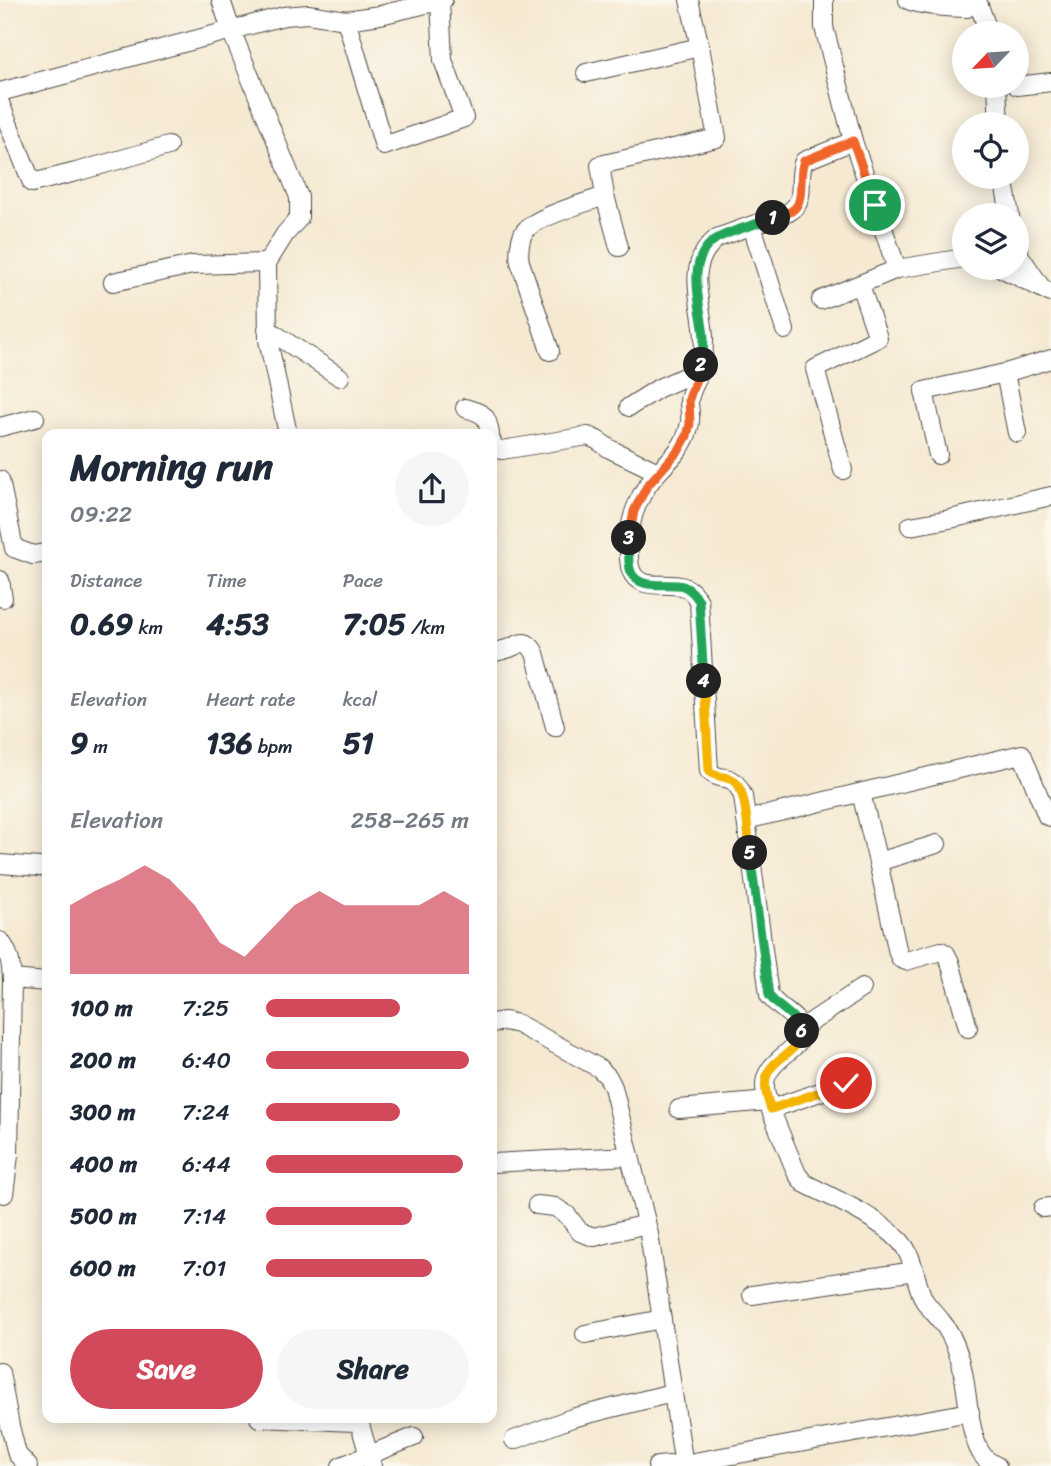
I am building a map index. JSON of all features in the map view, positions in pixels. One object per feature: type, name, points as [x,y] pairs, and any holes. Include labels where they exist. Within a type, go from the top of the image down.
[{"type":"street","points":[[221,0],[299,197],[299,218],[267,262],[268,340],[287,429]]},
{"type":"street","points":[[0,92],[284,16],[335,12],[380,15],[441,0],[443,60],[464,118],[384,146],[335,12]]},
{"type":"street","points":[[619,247],[605,196],[600,165],[717,138],[689,0]]},
{"type":"street","points":[[824,0],[824,27],[853,141],[897,269]]},
{"type":"street","points":[[908,0],[918,4],[967,8],[976,0],[984,21]]},
{"type":"street","points":[[586,73],[700,47]]},
{"type":"street","points":[[1029,84],[1051,82]]},
{"type":"street","points":[[0,103],[32,183],[168,146]]},
{"type":"street","points":[[853,141],[804,161],[797,208],[717,238],[709,245],[698,266],[697,283],[704,339],[700,370],[689,399],[690,424],[679,450],[647,486],[634,511],[629,537],[631,572],[647,584],[684,587],[693,592],[699,601],[709,772],[737,783],[743,796],[769,995],[774,1003],[802,1028],[802,1036],[772,1066],[766,1075],[764,1086],[797,1174],[804,1183],[872,1219],[899,1240],[907,1251],[923,1298],[942,1322],[960,1359],[973,1438],[984,1457],[997,1466]]},
{"type":"street","points":[[550,351],[518,254],[525,231],[543,218],[605,196]]},
{"type":"street","points":[[752,226],[785,330]]},
{"type":"street","points":[[821,300],[897,269],[952,260]]},
{"type":"street","points":[[113,282],[193,265],[267,262]]},
{"type":"street","points":[[1029,268],[1046,290]]},
{"type":"street","points":[[1026,280],[1046,290]]},
{"type":"street","points":[[843,470],[816,369],[878,338],[860,285]]},
{"type":"street","points":[[267,329],[340,377]]},
{"type":"street","points":[[938,455],[924,391],[1005,373],[1051,359]]},
{"type":"street","points":[[629,407],[659,388],[700,370]]},
{"type":"street","points":[[1005,373],[1017,433]]},
{"type":"street","points":[[465,408],[485,416],[489,429]]},
{"type":"street","points":[[0,427],[35,418]]},
{"type":"street","points":[[497,450],[588,436],[658,472]]},
{"type":"street","points":[[0,480],[7,552],[42,554]]},
{"type":"street","points":[[910,526],[1051,496]]},
{"type":"street","points":[[499,651],[525,642],[531,647],[535,653],[555,727]]},
{"type":"street","points":[[746,820],[1022,754],[1047,816],[1051,817]]},
{"type":"street","points":[[860,793],[898,953],[901,959],[906,961],[941,951],[946,954],[968,1028]]},
{"type":"street","points":[[878,862],[937,844]]},
{"type":"street","points":[[0,864],[40,867]]},
{"type":"street","points":[[0,941],[10,958],[12,979],[9,1154],[4,1194]]},
{"type":"street","points":[[12,979],[42,982]]},
{"type":"street","points":[[802,1028],[862,988]]},
{"type":"street","points":[[497,1022],[518,1024],[599,1068],[613,1087],[646,1224],[683,1465]]},
{"type":"street","points":[[679,1109],[769,1105],[846,1083]]},
{"type":"street","points":[[497,1163],[630,1156]]},
{"type":"street","points":[[537,1205],[555,1207],[567,1215],[580,1232],[594,1237],[646,1224]]},
{"type":"street","points":[[752,1295],[915,1271]]},
{"type":"street","points":[[585,1334],[662,1319]]},
{"type":"street","points":[[0,1372],[18,1454],[28,1466]]},
{"type":"street","points":[[514,1440],[572,1418],[672,1393]]},
{"type":"street","points":[[657,1466],[683,1465],[970,1412]]},
{"type":"street","points":[[357,1423],[361,1428],[371,1460]]},
{"type":"street","points":[[341,1466],[371,1460],[414,1437]]},
{"type":"route","points":[[846,1083],[771,1109],[764,1086],[766,1075],[796,1044],[802,1036],[802,1028],[774,1003],[769,995],[743,796],[737,783],[709,772],[699,601],[693,592],[684,587],[647,584],[637,579],[631,572],[629,537],[634,511],[647,486],[679,450],[687,436],[690,424],[689,399],[700,370],[704,339],[697,283],[698,266],[709,245],[717,238],[797,208],[804,161],[853,141],[875,205]]}]
